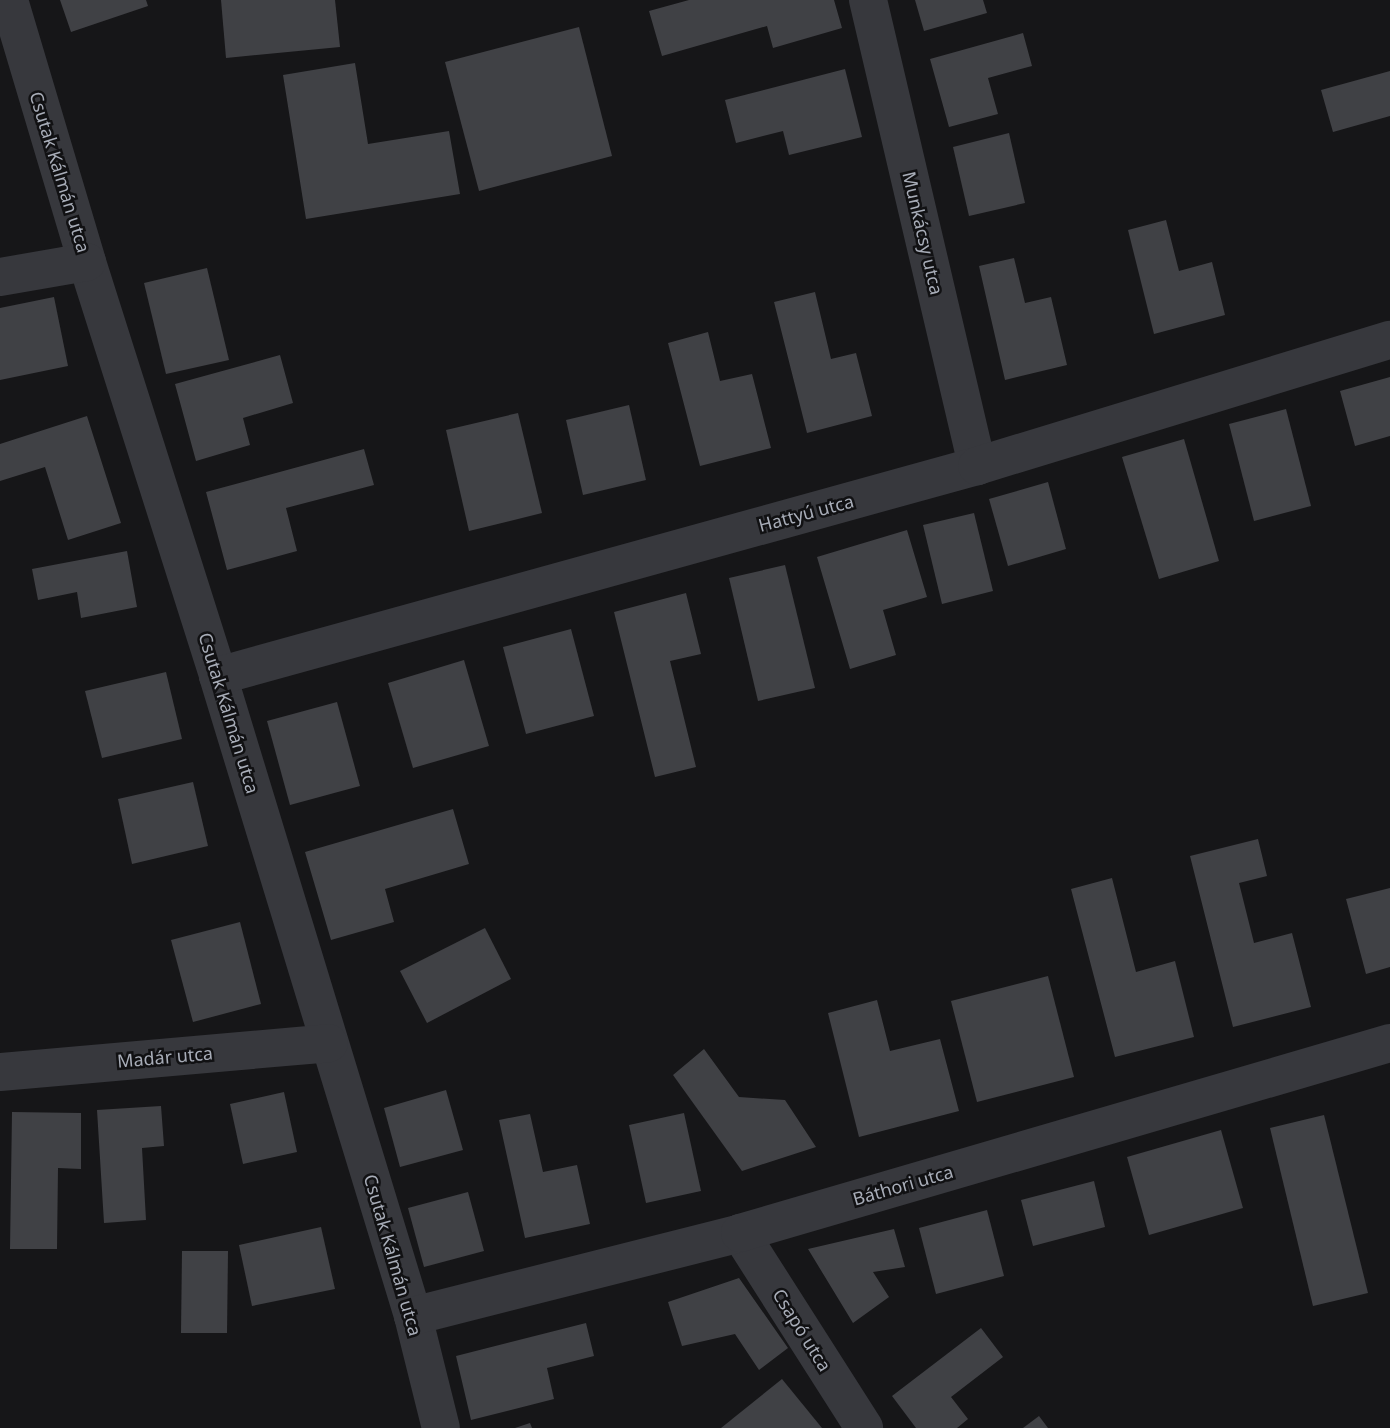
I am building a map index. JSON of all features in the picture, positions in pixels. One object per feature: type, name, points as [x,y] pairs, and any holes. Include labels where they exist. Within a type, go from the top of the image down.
[{"type":"street","name":"Csutak Kálmán utca","points":[[9,0],[87,262],[218,676],[413,1316],[441,1428]]},
{"type":"street","name":"Munkácsy utca","points":[[869,0],[977,466]]},
{"type":"street","points":[[0,277],[87,262]]},
{"type":"street","name":"Hattyú utca","points":[[218,676],[977,466],[1390,340]]},
{"type":"street","name":"Madár utca","points":[[0,1072],[329,1043]]},
{"type":"street","name":"Báthori utca","points":[[413,1316],[740,1233],[1390,1043]]},
{"type":"street","name":"Csapó utca","points":[[740,1233],[863,1428]]},
{"type":"building","points":[[60,0],[146,0],[148,6],[71,32]]},
{"type":"building","points":[[221,0],[335,0],[340,47],[226,58]]},
{"type":"building","points":[[689,0],[834,0],[842,28],[773,48],[767,26],[662,56],[649,11]]},
{"type":"building","points":[[915,0],[983,0],[987,13],[924,31]]},
{"type":"building","points":[[579,27],[612,156],[479,191],[445,62]]},
{"type":"building","points":[[1023,33],[1032,66],[988,78],[998,114],[949,127],[930,59]]},
{"type":"building","points":[[355,63],[368,144],[449,131],[460,194],[306,219],[283,75]]},
{"type":"building","points":[[845,69],[862,137],[789,155],[783,131],[736,143],[725,100]]},
{"type":"building","points":[[1390,71],[1390,116],[1333,132],[1321,90]]},
{"type":"building","points":[[1009,133],[1025,203],[969,216],[953,147]]},
{"type":"building","points":[[1166,220],[1179,271],[1212,262],[1225,315],[1154,334],[1128,230]]},
{"type":"building","points":[[1014,258],[1025,303],[1051,297],[1067,365],[1005,380],[979,266]]},
{"type":"building","points":[[207,268],[229,360],[166,374],[144,283]]},
{"type":"building","points":[[815,292],[831,359],[856,353],[872,416],[807,433],[774,302]]},
{"type":"building","points":[[54,297],[68,366],[0,380],[0,308]]},
{"type":"building","points":[[708,332],[720,381],[752,374],[771,448],[700,466],[668,343]]},
{"type":"building","points":[[280,355],[293,403],[243,418],[250,445],[196,461],[175,384]]},
{"type":"building","points":[[1390,377],[1390,436],[1355,446],[1340,391]]},
{"type":"building","points":[[629,405],[646,480],[583,495],[566,420]]},
{"type":"building","points":[[1286,409],[1311,506],[1254,521],[1229,424]]},
{"type":"building","points":[[518,413],[542,513],[469,531],[446,430]]},
{"type":"building","points":[[87,416],[121,523],[68,540],[45,467],[0,481],[0,444]]},
{"type":"building","points":[[1184,439],[1219,561],[1159,579],[1122,457]]},
{"type":"building","points":[[364,449],[374,485],[286,508],[297,551],[227,570],[206,492]]},
{"type":"building","points":[[1048,482],[1066,549],[1008,566],[989,499]]},
{"type":"building","points":[[974,513],[993,591],[942,604],[923,525]]},
{"type":"building","points":[[907,530],[927,597],[883,610],[896,655],[850,669],[817,557]]},
{"type":"building","points":[[127,551],[137,607],[81,618],[77,592],[38,600],[32,569]]},
{"type":"building","points":[[785,565],[815,688],[758,701],[729,578]]},
{"type":"building","points":[[686,593],[701,654],[670,661],[696,767],[655,777],[614,612]]},
{"type":"building","points":[[571,629],[594,716],[526,734],[503,647]]},
{"type":"building","points":[[464,660],[489,746],[413,768],[388,683]]},
{"type":"building","points":[[166,672],[182,739],[102,758],[85,691]]},
{"type":"building","points":[[337,702],[360,786],[290,805],[267,721]]},
{"type":"building","points":[[193,782],[208,846],[132,864],[118,799]]},
{"type":"building","points":[[453,809],[469,864],[385,889],[394,922],[331,940],[305,852]]},
{"type":"building","points":[[1258,839],[1267,876],[1239,883],[1254,943],[1292,933],[1311,1007],[1233,1027],[1190,856]]},
{"type":"building","points":[[1112,878],[1136,972],[1175,961],[1194,1037],[1115,1057],[1071,889]]},
{"type":"building","points":[[1390,888],[1390,967],[1366,974],[1346,899]]},
{"type":"building","points":[[240,922],[261,1004],[193,1022],[171,940]]},
{"type":"building","points":[[485,928],[511,979],[427,1023],[400,971]]},
{"type":"building","points":[[1048,976],[1074,1077],[977,1102],[951,1001]]},
{"type":"building","points":[[877,1000],[890,1051],[940,1039],[959,1111],[859,1137],[828,1013]]},
{"type":"building","points":[[704,1049],[739,1097],[785,1100],[816,1147],[742,1171],[673,1075]]},
{"type":"building","points":[[446,1090],[463,1150],[400,1167],[384,1108]]},
{"type":"building","points":[[284,1092],[297,1152],[243,1164],[230,1104]]},
{"type":"building","points":[[161,1106],[164,1146],[142,1148],[146,1220],[104,1223],[97,1110]]},
{"type":"building","points":[[12,1112],[81,1113],[81,1169],[58,1168],[57,1249],[10,1249]]},
{"type":"building","points":[[684,1113],[701,1191],[646,1203],[629,1125]]},
{"type":"building","points":[[530,1114],[543,1172],[577,1165],[590,1224],[525,1238],[499,1120]]},
{"type":"building","points":[[1324,1115],[1368,1293],[1313,1306],[1270,1128]]},
{"type":"building","points":[[1221,1130],[1243,1208],[1149,1235],[1127,1157]]},
{"type":"building","points":[[1094,1181],[1105,1227],[1033,1246],[1021,1200]]},
{"type":"building","points":[[468,1192],[484,1251],[424,1267],[408,1208]]},
{"type":"building","points":[[987,1210],[1004,1276],[936,1294],[919,1228]]},
{"type":"building","points":[[321,1227],[335,1289],[252,1306],[239,1245]]},
{"type":"building","points":[[894,1229],[905,1267],[873,1272],[889,1297],[853,1323],[808,1249]]},
{"type":"building","points":[[182,1251],[228,1251],[227,1333],[181,1333]]},
{"type":"building","points":[[739,1278],[788,1348],[759,1370],[735,1334],[682,1346],[668,1302]]},
{"type":"building","points":[[586,1323],[594,1356],[547,1368],[554,1399],[471,1420],[456,1356]]},
{"type":"building","points":[[981,1328],[1003,1357],[951,1397],[968,1419],[957,1428],[916,1428],[892,1396]]},
{"type":"building","points":[[782,1379],[822,1428],[721,1428]]},
{"type":"building","points":[[1039,1416],[1048,1428],[1023,1428]]},
{"type":"building","points":[[530,1423],[532,1428],[515,1428]]}]
